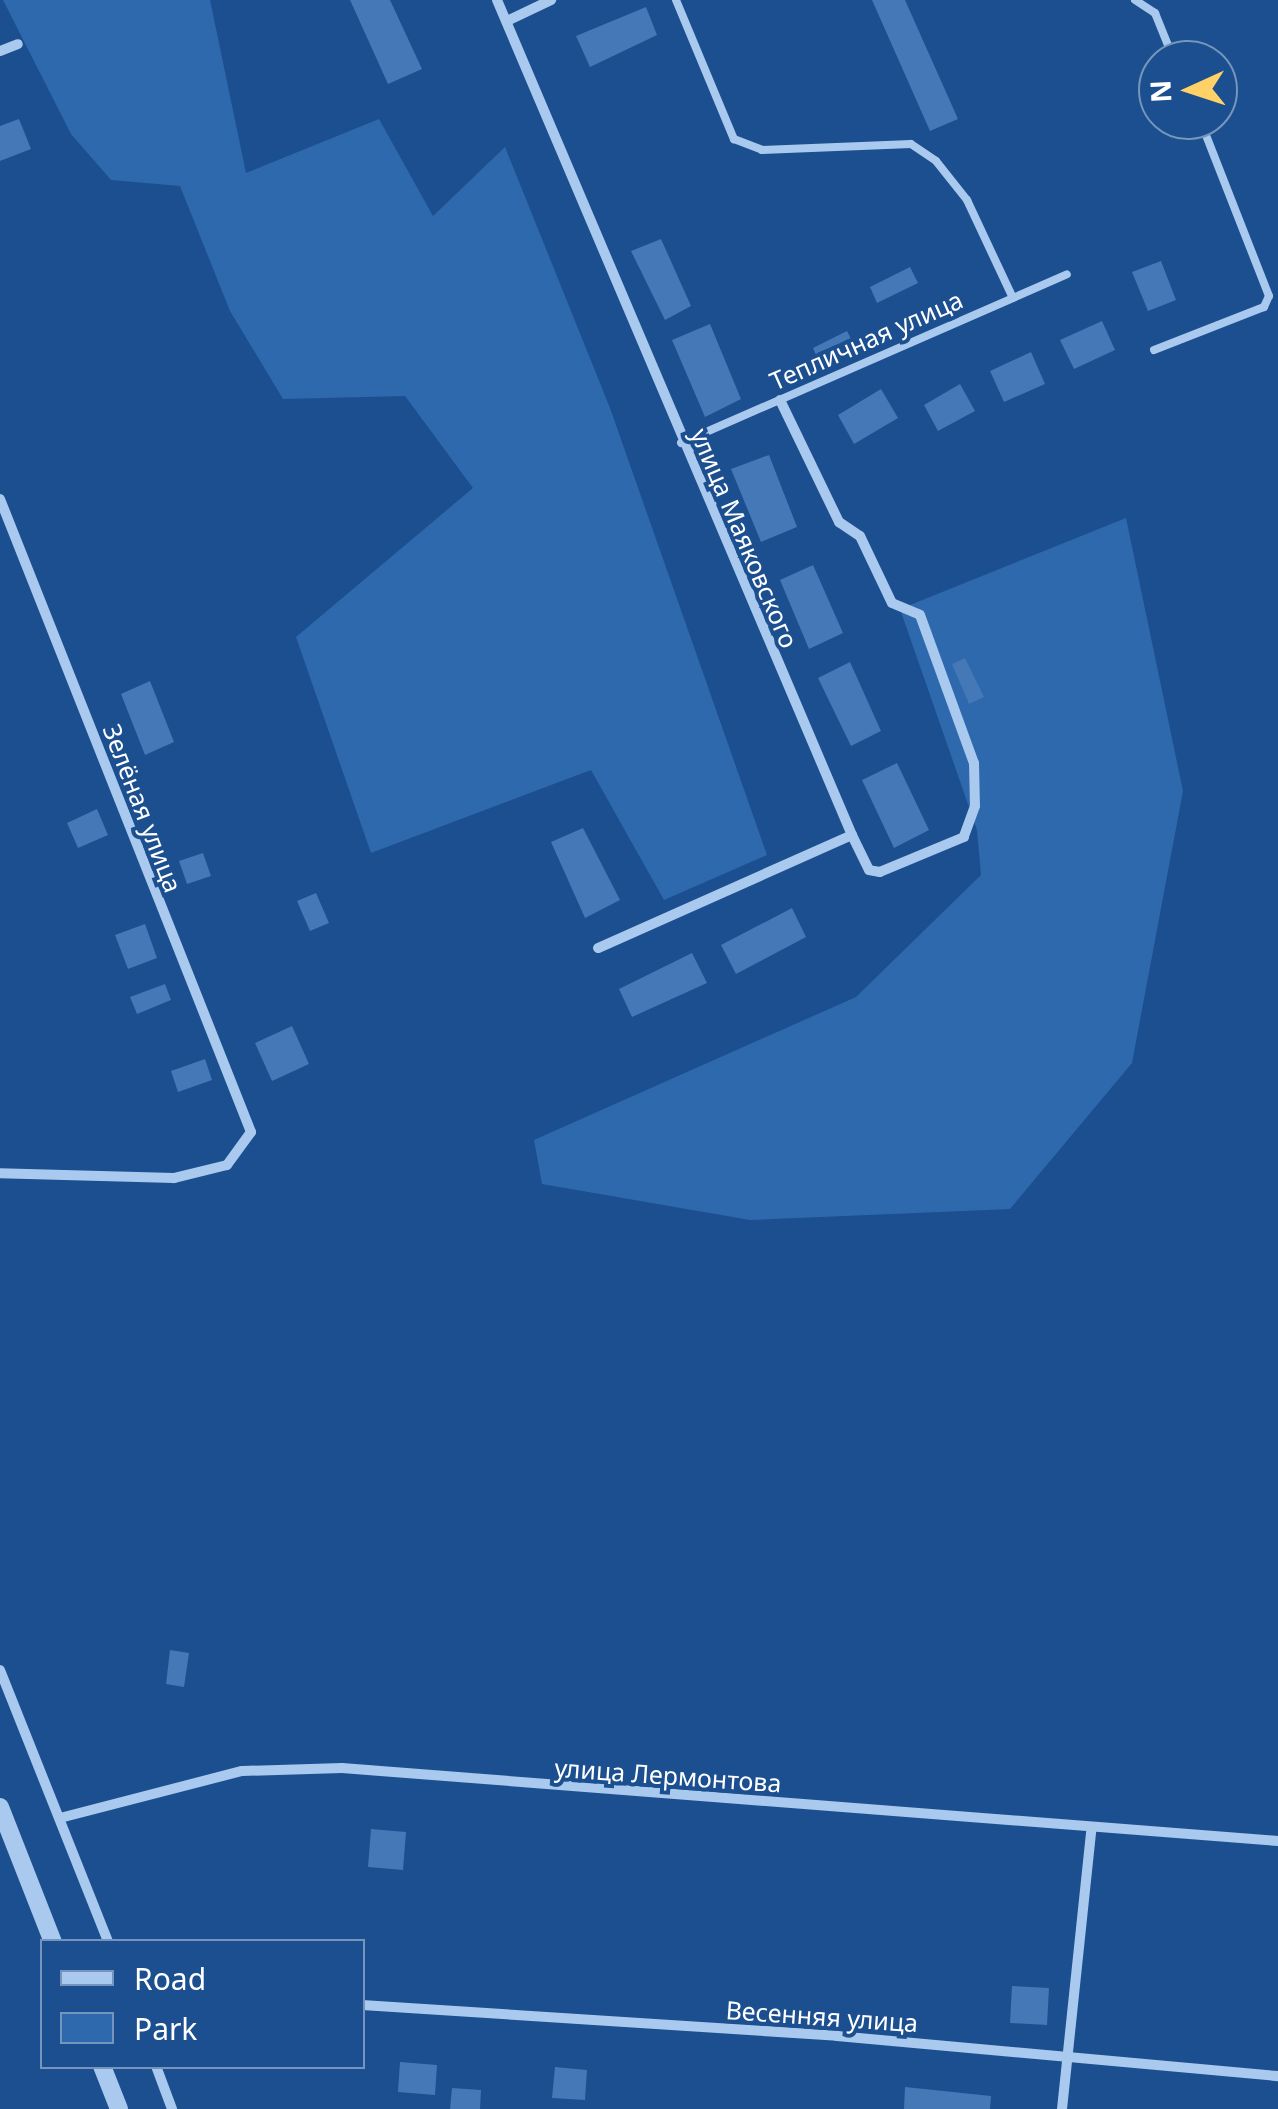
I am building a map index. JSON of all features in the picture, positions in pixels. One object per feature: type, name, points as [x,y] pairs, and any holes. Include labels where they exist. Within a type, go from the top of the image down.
[{"type":"street","name":"улица Маяковского","points":[[497,0],[681,443],[852,835],[869,870],[880,872],[964,837],[976,806],[974,762],[920,615],[892,603],[860,536],[839,522],[780,400]]},
{"type":"street","points":[[507,21],[551,0]]},
{"type":"street","points":[[0,50],[18,44]]},
{"type":"street","name":"Зелёная улица","points":[[0,499],[251,1132],[227,1165],[174,1178],[0,1173]]},
{"type":"street","points":[[598,948],[852,835]]},
{"type":"street","points":[[0,1670],[107,1939]]},
{"type":"street","name":"улица Лермонтова","points":[[60,1818],[242,1771],[342,1768],[1091,1831],[1278,1842]]},
{"type":"street","points":[[0,1807],[52,1939]]},
{"type":"street","points":[[1062,2109],[1091,1831]]},
{"type":"street","name":"Весенняя улица","points":[[365,2006],[1066,2056],[1278,2076]]},
{"type":"street","points":[[103,2069],[118,2109]]},
{"type":"street","points":[[157,2069],[172,2109]]},
{"type":"lane","points":[[676,0],[734,139],[762,150],[911,144],[936,160],[966,200],[1013,298]]},
{"type":"lane","points":[[1135,0],[1155,13],[1166,40]]},
{"type":"lane","points":[[1154,350],[1264,307],[1269,296],[1208,140]]},
{"type":"lane","name":"Тепличная улица","points":[[681,443],[1068,274]]},
{"type":"green space","points":[[3,0],[210,0],[246,173],[379,119],[433,216],[505,147],[610,408],[767,855],[664,900],[591,770],[371,853],[296,637],[473,488],[405,396],[283,399],[230,311],[180,186],[111,180],[71,134]]},
{"type":"green space","points":[[1126,518],[1183,791],[1132,1063],[1010,1209],[750,1220],[542,1184],[534,1140],[856,997],[981,875],[977,830],[900,609]]},
{"type":"building","points":[[350,0],[390,0],[422,69],[388,84]]},
{"type":"building","points":[[872,0],[905,0],[958,119],[930,131]]},
{"type":"building","points":[[646,7],[657,35],[590,67],[576,36]]},
{"type":"building","points":[[19,119],[31,149],[0,161],[0,126]]},
{"type":"building","points":[[661,239],[691,306],[665,320],[631,251]]},
{"type":"building","points":[[1161,261],[1176,300],[1148,311],[1132,272]]},
{"type":"building","points":[[910,267],[918,283],[877,303],[870,287]]},
{"type":"building","points":[[1102,321],[1115,350],[1074,369],[1060,340]]},
{"type":"building","points":[[710,324],[741,399],[705,417],[672,340]]},
{"type":"building","points":[[847,331],[854,345],[819,362],[813,348]]},
{"type":"building","points":[[1031,352],[1045,384],[1004,402],[990,371]]},
{"type":"building","points":[[960,384],[975,411],[938,431],[924,405]]},
{"type":"building","points":[[881,389],[898,418],[854,444],[838,415]]},
{"type":"building","points":[[769,455],[797,527],[761,542],[731,469]]},
{"type":"building","points":[[813,565],[843,633],[809,649],[780,580]]},
{"type":"building","points":[[965,658],[984,697],[969,704],[952,664]]},
{"type":"building","points":[[850,662],[881,731],[851,746],[818,678]]},
{"type":"building","points":[[150,681],[174,742],[145,755],[121,694]]},
{"type":"building","points":[[897,763],[929,830],[894,848],[862,780]]},
{"type":"building","points":[[97,809],[108,835],[78,848],[67,823]]},
{"type":"building","points":[[583,828],[620,900],[585,918],[551,842]]},
{"type":"building","points":[[203,853],[211,876],[187,884],[179,861]]},
{"type":"building","points":[[316,893],[329,923],[310,931],[297,901]]},
{"type":"building","points":[[792,908],[806,937],[736,974],[721,945]]},
{"type":"building","points":[[145,924],[157,958],[128,969],[115,935]]},
{"type":"building","points":[[692,953],[707,983],[632,1017],[619,989]]},
{"type":"building","points":[[165,984],[171,1000],[137,1014],[130,997]]},
{"type":"building","points":[[292,1026],[309,1064],[272,1081],[255,1043]]},
{"type":"building","points":[[205,1059],[212,1080],[178,1092],[171,1071]]},
{"type":"building","points":[[170,1650],[189,1653],[184,1687],[166,1684]]},
{"type":"building","points":[[371,1829],[406,1832],[403,1870],[368,1867]]},
{"type":"building","points":[[1012,1986],[1049,1988],[1047,2025],[1010,2023]]},
{"type":"building","points":[[400,2062],[437,2065],[435,2095],[398,2092]]},
{"type":"building","points":[[555,2067],[587,2070],[585,2100],[552,2098]]},
{"type":"building","points":[[905,2087],[991,2096],[990,2109],[904,2109]]},
{"type":"building","points":[[452,2088],[481,2090],[480,2109],[450,2109]]}]
